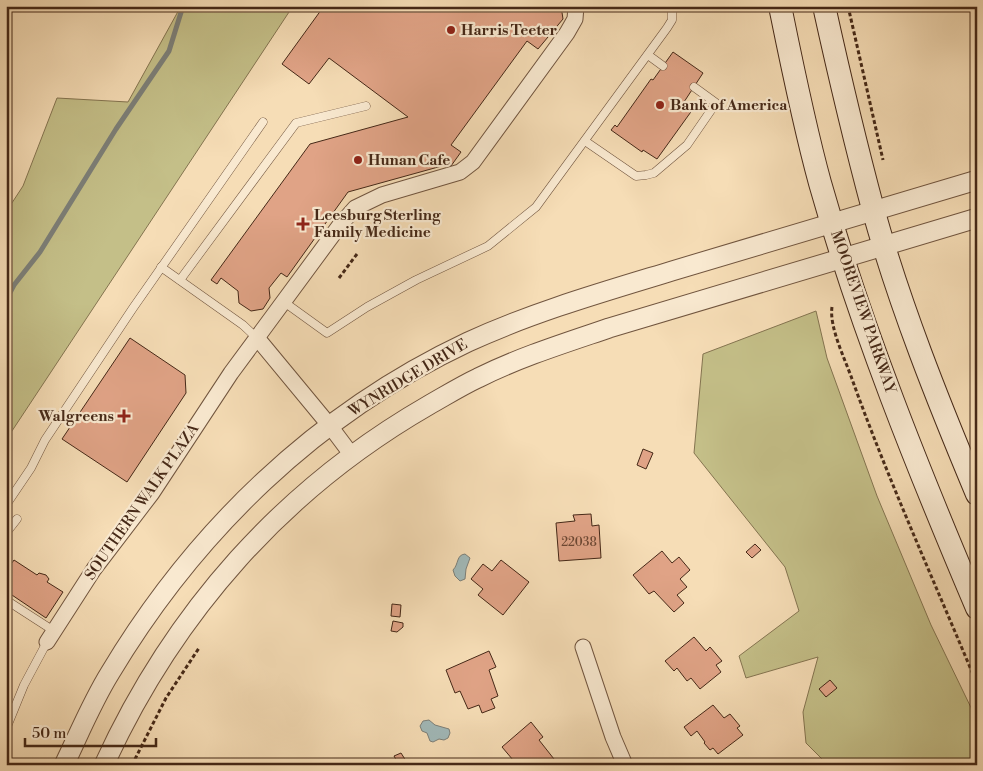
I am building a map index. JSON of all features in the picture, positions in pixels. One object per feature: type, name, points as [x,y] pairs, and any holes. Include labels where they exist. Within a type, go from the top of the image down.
[{"type":"main road","name":"MOOREVIEW PARKWAY","points":[[780,6],[820,182],[844,259],[900,419],[977,608]]},
{"type":"main road","points":[[824,6],[841,83],[874,211],[897,286],[928,373],[977,494]]},
{"type":"street","name":"SOUTHERN WALK PLAZA","points":[[51,636],[94,569],[152,493],[231,373],[258,339],[340,225],[355,208],[382,195],[460,172],[473,162],[567,33],[575,19],[576,6]]},
{"type":"street","name":"WYNRIDGE DRIVE","points":[[64,765],[108,676],[138,627],[198,548],[258,485],[299,450],[370,398],[417,369],[467,343],[512,323],[596,294],[977,180]]},
{"type":"street","points":[[104,765],[141,691],[199,605],[261,535],[292,504],[351,454],[398,423],[469,382],[528,356],[609,328],[977,218]]},
{"type":"street","points":[[258,339],[351,454]]},
{"type":"street","points":[[583,647],[613,738],[625,765]]},
{"type":"lane","points":[[284,302],[327,333],[416,280],[488,246],[536,207],[672,20],[672,6]]},
{"type":"lane","points":[[648,55],[663,66]]},
{"type":"lane","points":[[585,141],[636,176],[646,176],[654,173],[687,145],[716,103],[694,87]]},
{"type":"lane","points":[[180,280],[296,123],[366,106]]},
{"type":"lane","points":[[6,504],[31,468],[45,440],[133,308],[263,122]]},
{"type":"lane","points":[[161,267],[242,325],[258,339]]},
{"type":"lane","points":[[6,533],[17,518]]},
{"type":"lane","points":[[6,600],[51,636],[24,685],[6,729]]},
{"type":"path","points":[[848,6],[883,161]]},
{"type":"path","points":[[339,278],[357,254]]},
{"type":"path","points":[[832,307],[831,313],[835,331],[862,407],[977,684]]},
{"type":"path","points":[[132,765],[166,698],[198,648]]},
{"type":"shaded area","points":[[181,6],[293,6],[6,440],[6,212],[23,186],[57,98],[128,102]]},
{"type":"shaded area","points":[[816,311],[827,358],[877,496],[931,625],[977,720],[977,765],[828,765],[806,743],[803,712],[818,657],[746,678],[739,656],[799,611],[785,567],[694,453],[703,354]]},
{"type":"water","points":[[465,554],[470,558],[465,579],[460,581],[455,576],[453,570],[460,556]]},
{"type":"water","points":[[429,720],[435,725],[449,729],[448,738],[430,741],[427,733],[422,731],[420,726],[423,721]]},
{"type":"building","points":[[324,6],[561,6],[563,19],[538,49],[527,41],[451,145],[461,152],[451,166],[449,164],[348,192],[287,277],[281,273],[269,288],[270,298],[263,309],[251,311],[239,303],[238,291],[221,278],[217,284],[211,280],[310,144],[408,117],[329,58],[309,84],[282,64]]},
{"type":"building","name":"Bank of America","points":[[673,52],[703,73],[684,102],[693,109],[657,159],[643,150],[642,152],[611,130],[615,125],[617,127]]},
{"type":"building","name":"Walgreens","points":[[130,338],[185,375],[186,393],[127,482],[62,439]]},
{"type":"building","points":[[643,449],[653,453],[646,469],[637,465]]},
{"type":"building","points":[[591,514],[592,526],[599,525],[601,558],[559,561],[556,523],[575,521],[573,515]]},
{"type":"building","points":[[755,544],[761,550],[752,558],[746,552]]},
{"type":"building","points":[[662,551],[672,563],[679,557],[690,570],[680,579],[687,587],[677,595],[684,603],[674,612],[654,591],[649,594],[633,575]]},
{"type":"building","points":[[14,560],[37,575],[39,573],[46,575],[49,579],[47,582],[63,592],[46,618],[6,591],[6,565],[9,567]]},
{"type":"building","points":[[501,560],[529,582],[503,615],[478,595],[483,589],[471,579],[483,564],[492,571]]},
{"type":"building","points":[[392,604],[401,605],[400,617],[391,616]]},
{"type":"building","points":[[393,621],[403,623],[403,627],[397,632],[391,631]]},
{"type":"building","points":[[694,637],[706,651],[710,647],[722,661],[716,665],[721,672],[700,689],[691,678],[687,681],[677,668],[674,671],[665,661]]},
{"type":"building","points":[[489,651],[496,667],[489,670],[498,696],[491,699],[495,708],[482,713],[479,705],[468,709],[460,691],[455,693],[446,670]]},
{"type":"building","points":[[830,680],[837,688],[826,697],[819,689]]},
{"type":"building","points":[[713,705],[724,718],[730,714],[740,726],[737,728],[743,735],[718,754],[713,748],[710,750],[697,731],[691,736],[684,727]]},
{"type":"building","points":[[531,722],[543,737],[539,740],[554,759],[547,765],[508,765],[513,760],[502,747]]},
{"type":"building","points":[[401,753],[408,764],[399,765],[394,756]]},
{"type":"waterway","points":[[6,300],[14,285],[40,252],[116,129],[169,51],[183,6]]},
{"type":"place","name":"Harris Teeter","points":[[451,30]]},
{"type":"place","name":"Bank of America","points":[[660,105]]},
{"type":"place","name":"Hunan Cafe","points":[[358,160]]},
{"type":"place","name":"Leesburg Sterling Family Medicine","points":[[303,224]]},
{"type":"place","name":"Walgreens","points":[[124,416]]}]
